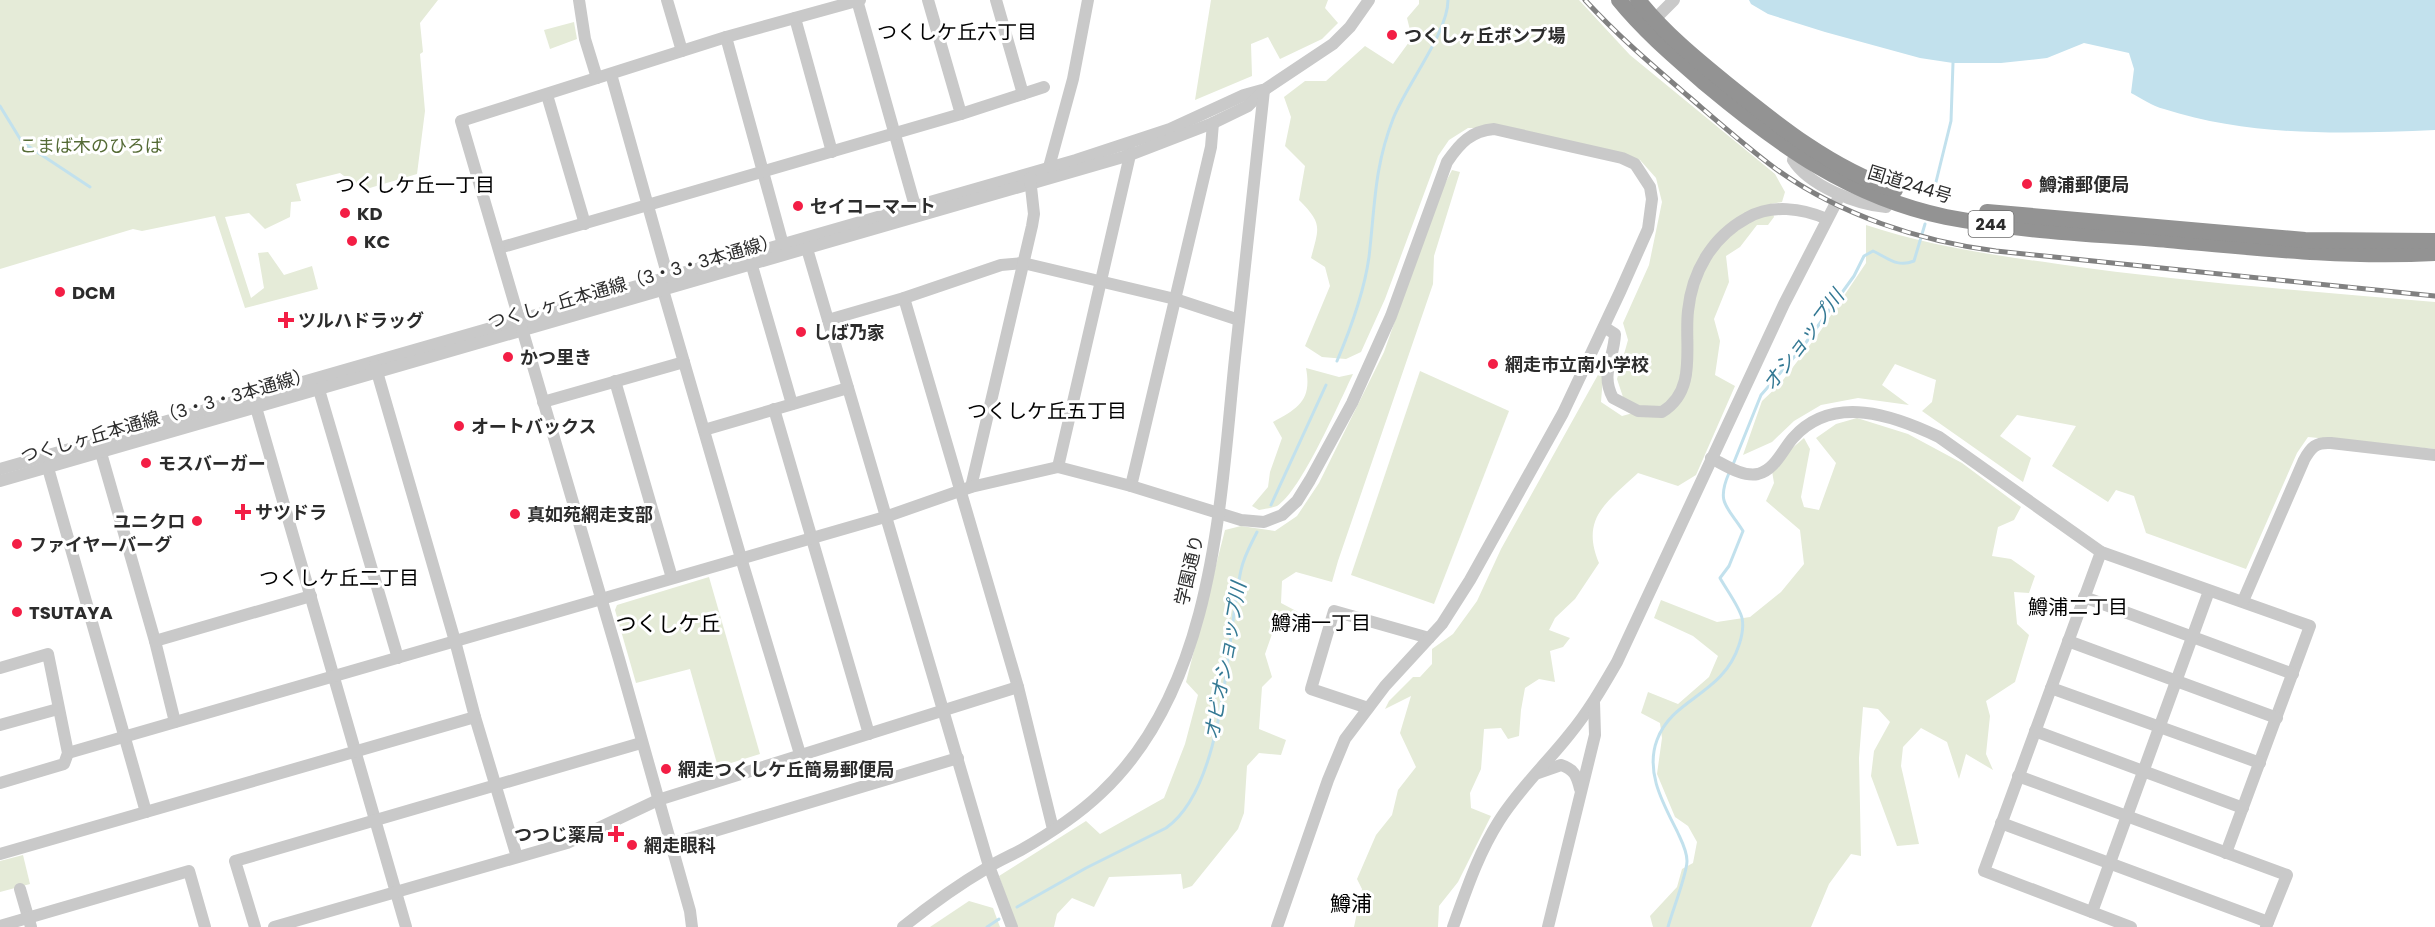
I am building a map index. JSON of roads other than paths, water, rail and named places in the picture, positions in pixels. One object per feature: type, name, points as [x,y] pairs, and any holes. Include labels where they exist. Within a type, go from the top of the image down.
[{"type":"highway","name":"国道244号","points":[[1619,0],[1693,56],[1797,147],[1894,195],[1945,216],[2036,229],[2313,252],[2435,253]]},
{"type":"highway","name":"国道244号","points":[[1638,0],[1650,24]]},
{"type":"highway","name":"国道244号","points":[[1894,195],[1979,211],[2305,240],[2435,241]]},
{"type":"street","points":[[579,0],[585,39],[597,78]]},
{"type":"street","points":[[667,0],[682,51]]},
{"type":"street","points":[[692,927],[690,911],[619,659],[461,122],[726,37],[858,0],[916,211]]},
{"type":"street","points":[[928,0],[962,114]]},
{"type":"street","points":[[996,0],[1023,94]]},
{"type":"street","points":[[1051,173],[1073,79],[1088,0]]},
{"type":"street","name":"つくしヶ丘本通線（3・3・3本通線）","points":[[521,326],[668,276],[785,250],[1129,150],[1213,123],[1248,106],[1264,90],[1333,45],[1350,27],[1369,0]]},
{"type":"street","points":[[1650,24],[1674,0]]},
{"type":"street","points":[[795,18],[832,152]]},
{"type":"street","points":[[726,37],[785,250]]},
{"type":"street","points":[[610,74],[668,276],[663,290],[800,754]]},
{"type":"street","points":[[499,248],[962,114],[1044,87]]},
{"type":"street","name":"つくしヶ丘本通線（3・3・3本通線）","points":[[1129,150],[1244,95],[1264,90]]},
{"type":"street","name":"学園通り","points":[[903,927],[989,866],[1021,850],[1078,812],[1101,792],[1140,749],[1155,726],[1193,632],[1219,513],[1264,90]]},
{"type":"street","points":[[547,95],[585,224]]},
{"type":"street","points":[[1131,486],[1211,147],[1213,123]]},
{"type":"street","points":[[68,753],[885,517],[966,490],[1058,467],[1241,519],[1264,522],[1282,515],[1298,501],[1352,403],[1391,316],[1447,162],[1459,144],[1480,131],[1494,129],[1622,158],[1635,164],[1650,188],[1652,199],[1648,229],[1572,396],[1512,508],[1470,580],[1442,624],[1368,708],[1345,739],[1328,780],[1277,927]]},
{"type":"street","points":[[1797,147],[1793,160],[1799,170],[1840,195],[1874,206],[1886,207],[1894,195]]},
{"type":"street","points":[[1058,467],[1102,282],[1129,150]]},
{"type":"street","points":[[966,490],[1034,214],[1030,178]]},
{"type":"street","points":[[1453,927],[1482,851],[1498,821],[1594,702],[1617,662],[1711,458],[1840,195]]},
{"type":"street","points":[[1604,327],[1615,334],[1606,380],[1613,398],[1638,411],[1662,412],[1675,402],[1684,385],[1688,366],[1687,321],[1690,296],[1698,271],[1717,240],[1733,226],[1751,216],[1774,209],[1809,213],[1827,219]]},
{"type":"street","points":[[806,244],[885,517],[945,710],[989,866],[1012,927]]},
{"type":"street","name":"つくしヶ丘本通線（3・3・3本通線）","points":[[0,469],[46,462],[521,326],[752,266],[785,250]]},
{"type":"street","points":[[828,320],[1001,266],[1023,263],[1175,299],[1239,320]]},
{"type":"street","points":[[752,266],[792,404]]},
{"type":"street","points":[[904,298],[966,490],[1053,829]]},
{"type":"street","points":[[543,402],[684,362]]},
{"type":"street","points":[[376,367],[517,857]]},
{"type":"street","points":[[615,381],[672,578]]},
{"type":"street","points":[[318,384],[398,658]]},
{"type":"street","points":[[704,430],[848,388]]},
{"type":"street","points":[[255,403],[406,927]]},
{"type":"street","points":[[774,410],[869,734]]},
{"type":"street","points":[[1711,458],[1745,474],[1760,474],[1772,466],[1794,436],[1822,418],[1840,413],[1884,415],[1914,424],[1939,437],[2101,552],[2310,626],[2226,853]]},
{"type":"street","points":[[2243,601],[2304,460],[2314,445],[2320,442],[2435,455]]},
{"type":"street","points":[[99,447],[155,641],[175,722]]},
{"type":"street","points":[[46,462],[146,812]]},
{"type":"street","name":"つくしヶ丘本通線（3・3・3本通線）","points":[[0,482],[46,462]]},
{"type":"street","points":[[2101,552],[1984,871],[2131,927]]},
{"type":"street","points":[[2092,912],[2194,638],[2209,591]]},
{"type":"street","points":[[155,641],[311,596]]},
{"type":"street","points":[[2084,597],[2293,674]]},
{"type":"street","points":[[1368,708],[1311,689],[1334,611],[1429,638]]},
{"type":"street","points":[[2068,641],[2277,718]]},
{"type":"street","points":[[0,668],[48,654],[68,753],[64,764],[0,783]]},
{"type":"street","points":[[274,927],[567,843],[658,800],[1018,687]]},
{"type":"street","points":[[2051,688],[2260,763]]},
{"type":"street","points":[[1548,927],[1595,735],[1594,702]]},
{"type":"street","points":[[0,725],[58,709]]},
{"type":"street","points":[[0,854],[475,717]]},
{"type":"street","points":[[2035,731],[2243,808]]},
{"type":"street","points":[[255,927],[235,861],[641,743]]},
{"type":"street","points":[[671,844],[958,758]]},
{"type":"street","points":[[1534,775],[1561,765],[1570,768],[1577,776],[1580,790]]},
{"type":"street","points":[[2001,823],[2267,924],[2287,875],[2018,776]]},
{"type":"street","points":[[0,926],[30,923],[189,872],[205,927]]},
{"type":"street","points":[[20,889],[30,923]]},
{"type":"water","points":[[1749,0],[2435,0],[2435,130],[2298,132],[2230,125],[2160,108],[2131,93],[2134,69],[2129,53],[2084,43],[2047,58],[2001,63],[1953,63],[1920,58],[1825,32],[1768,14],[1751,4]]},
{"type":"waterway","name":"オビオショップ川","points":[[1337,361],[1364,284],[1379,171],[1387,137],[1399,105],[1441,28],[1448,0]]},
{"type":"waterway","name":"オショップ川","points":[[1935,186],[1951,121],[1953,63]]},
{"type":"waterway","points":[[0,106],[22,142],[90,187]]},
{"type":"waterway","name":"オショップ川","points":[[1732,467],[1761,395],[1802,348],[1854,276],[1864,256],[1873,251],[1898,263],[1914,261],[1925,224]]},
{"type":"waterway","name":"オビオショップ川","points":[[1271,505],[1326,385]]},
{"type":"waterway","name":"オショップ川","points":[[1668,927],[1685,875],[1687,857],[1684,845],[1657,787],[1653,764],[1654,752],[1664,726],[1674,714],[1722,675],[1731,662],[1741,638],[1742,618],[1720,578],[1729,566],[1743,531],[1728,510],[1723,498],[1729,473]]},
{"type":"waterway","name":"オビオショップ川","points":[[1017,907],[1086,868],[1166,828],[1186,808],[1201,780],[1212,746],[1220,709],[1241,570],[1257,532]]},
{"type":"waterway","name":"オビオショップ川","points":[[987,927],[999,919]]},
{"type":"railway","points":[[1585,0],[1648,61],[1776,169],[1853,213],[1909,233],[1996,251],[2435,296]]},
{"type":"place","name":"つくしヶ丘ポンプ場","points":[[1392,35]]},
{"type":"place","name":"鱒浦郵便局","points":[[2027,184]]},
{"type":"place","name":"セイコーマート","points":[[798,206]]},
{"type":"place","name":"KD","points":[[345,213]]},
{"type":"place","name":"KC","points":[[352,241]]},
{"type":"place","name":"DCM","points":[[60,292]]},
{"type":"place","name":"ツルハドラッグ","points":[[286,320]]},
{"type":"place","name":"しば乃家","points":[[801,332]]},
{"type":"place","name":"かつ里き","points":[[508,357]]},
{"type":"place","name":"網走市立南小学校","points":[[1493,364]]},
{"type":"place","name":"オートバックス","points":[[459,426]]},
{"type":"place","name":"モスバーガー","points":[[146,463]]},
{"type":"place","name":"サツドラ","points":[[243,512]]},
{"type":"place","name":"真如苑網走支部","points":[[515,514]]},
{"type":"place","name":"ユニクロ","points":[[197,521]]},
{"type":"place","name":"ファイヤーバーグ","points":[[17,544]]},
{"type":"place","name":"TSUTAYA","points":[[17,612]]},
{"type":"place","name":"網走つくしケ丘簡易郵便局","points":[[666,769]]},
{"type":"place","name":"つつじ薬局","points":[[616,834]]},
{"type":"place","name":"網走眼科","points":[[632,845]]},
{"type":"district","name":"つくしケ丘六丁目","points":[[957,32]]},
{"type":"district","name":"つくしケ丘一丁目","points":[[415,185]]},
{"type":"district","name":"つくしケ丘五丁目","points":[[1047,411]]},
{"type":"district","name":"つくしケ丘二丁目","points":[[339,578]]},
{"type":"district","name":"鱒浦二丁目","points":[[2078,607]]},
{"type":"district","name":"つくしケ丘","points":[[668,623]]},
{"type":"district","name":"鱒浦一丁目","points":[[1321,623]]},
{"type":"district","name":"鱒浦","points":[[1351,903]]},
{"type":"park label","name":"こまば木のひろば","points":[[91,145]]}]
